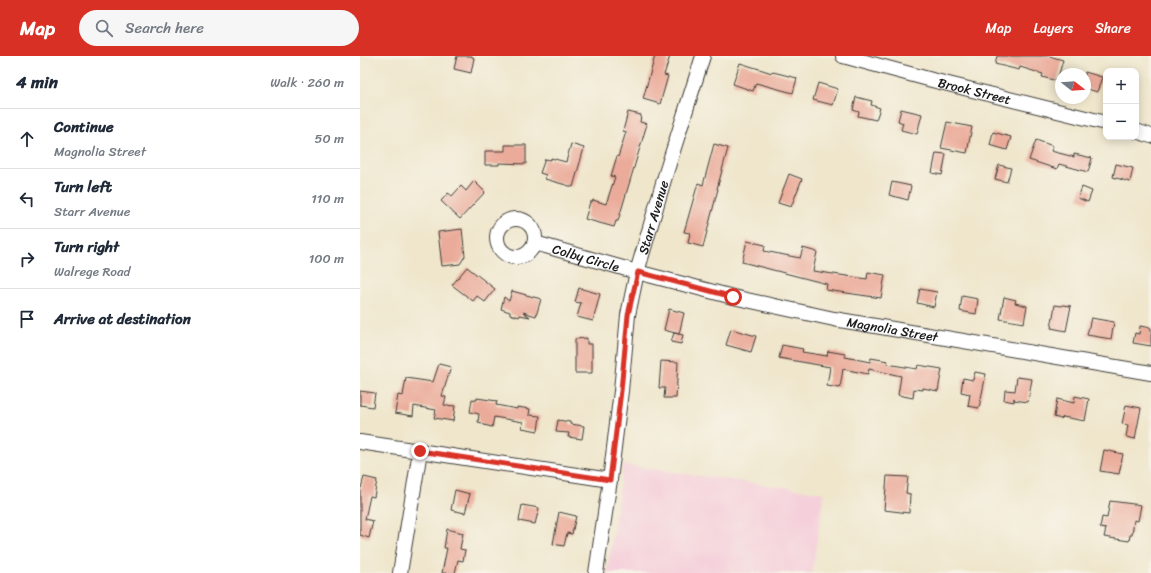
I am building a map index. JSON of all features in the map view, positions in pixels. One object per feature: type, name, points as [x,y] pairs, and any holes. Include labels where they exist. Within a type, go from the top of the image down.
[{"type":"street","name":"Starr Avenue","points":[[596,573],[610,480],[621,391],[628,315],[638,272],[666,173],[703,56]]},
{"type":"street","name":"Brook Street","points":[[843,56],[932,80],[1103,122]]},
{"type":"street","points":[[1139,132],[1151,136]]},
{"type":"street","name":"Colby Circle","points":[[534,243],[638,272]]},
{"type":"street","name":"Magnolia Street","points":[[638,272],[733,297],[834,319],[1151,373]]},
{"type":"street","points":[[360,442],[610,480]]},
{"type":"street","points":[[400,573],[420,451]]},
{"type":"shaded area","points":[[623,465],[824,493],[812,573],[607,573]]},
{"type":"building","points":[[457,56],[472,56],[474,58],[471,73],[454,69]]},
{"type":"building","points":[[655,56],[670,56],[664,75],[668,76],[660,104],[643,99]]},
{"type":"building","points":[[997,56],[1049,56],[1063,60],[1061,68],[1055,68],[1055,80],[1042,77],[1043,74],[1020,67],[1019,70],[995,64]]},
{"type":"building","points":[[740,63],[772,73],[797,78],[793,93],[756,83],[753,91],[733,84]]},
{"type":"building","points":[[1091,74],[1102,77],[1097,92],[1091,90]]},
{"type":"building","points":[[818,83],[838,89],[833,105],[813,100]]},
{"type":"building","points":[[856,97],[872,101],[871,105],[880,108],[876,120],[858,116],[859,112],[853,110]]},
{"type":"building","points":[[901,109],[922,114],[917,134],[901,130],[903,123],[898,121]]},
{"type":"building","points":[[628,112],[641,115],[640,122],[647,124],[618,221],[616,221],[614,227],[585,219],[590,202],[593,200],[606,204],[615,177],[611,176],[626,132],[623,131]]},
{"type":"building","points":[[947,122],[972,127],[967,153],[941,148]]},
{"type":"building","points":[[993,132],[1011,137],[1007,150],[990,145]]},
{"type":"building","points":[[1036,140],[1053,146],[1051,151],[1074,157],[1074,154],[1092,158],[1088,172],[1059,164],[1057,169],[1029,160]]},
{"type":"building","points":[[571,144],[584,148],[573,187],[545,179],[546,175],[540,173],[545,159],[551,160],[551,158],[566,162]]},
{"type":"building","points":[[714,144],[728,148],[703,247],[688,243],[690,233],[684,232],[698,183],[703,185]]},
{"type":"building","points":[[505,145],[526,145],[526,164],[499,163],[499,165],[485,165],[485,151],[505,151]]},
{"type":"building","points":[[936,153],[946,154],[942,175],[932,173]]},
{"type":"building","points":[[1116,164],[1133,168],[1130,182],[1113,177]]},
{"type":"building","points":[[999,165],[1011,168],[1007,182],[995,179]]},
{"type":"building","points":[[789,174],[802,179],[791,207],[778,203]]},
{"type":"building","points":[[474,181],[485,192],[460,219],[441,201],[448,193],[452,196],[461,186],[466,191]]},
{"type":"building","points":[[892,182],[911,186],[908,200],[889,195]]},
{"type":"building","points":[[1082,187],[1092,191],[1088,202],[1078,198]]},
{"type":"building","points":[[462,229],[465,256],[460,264],[442,266],[438,232]]},
{"type":"building","points":[[747,241],[765,245],[764,251],[800,258],[803,248],[817,252],[813,271],[867,279],[868,272],[885,275],[881,298],[826,290],[827,284],[742,262]]},
{"type":"building","points":[[467,267],[495,289],[485,302],[477,296],[473,301],[452,285]]},
{"type":"building","points":[[579,288],[600,294],[593,321],[577,317],[581,303],[575,302]]},
{"type":"building","points":[[920,289],[937,292],[934,307],[917,303]]},
{"type":"building","points":[[512,291],[541,299],[536,316],[523,312],[530,317],[520,315],[519,317],[501,309],[504,297],[509,301]]},
{"type":"building","points":[[962,296],[978,299],[976,314],[960,311]]},
{"type":"building","points":[[1004,297],[1016,300],[1015,303],[1027,306],[1024,323],[1000,319]]},
{"type":"building","points":[[1055,305],[1071,306],[1066,331],[1051,328]]},
{"type":"building","points":[[669,309],[684,313],[679,334],[664,330]]},
{"type":"building","points":[[1091,318],[1114,322],[1111,339],[1087,335]]},
{"type":"building","points":[[1140,326],[1151,328],[1151,346],[1133,343],[1135,333],[1139,334]]},
{"type":"building","points":[[731,329],[756,336],[751,352],[726,345]]},
{"type":"building","points":[[674,333],[683,335],[681,344],[671,342]]},
{"type":"building","points":[[587,338],[587,344],[592,344],[592,373],[575,373],[575,339]]},
{"type":"building","points":[[782,345],[803,349],[802,352],[827,356],[828,351],[845,354],[845,357],[870,362],[871,358],[888,361],[887,364],[917,369],[918,365],[942,369],[938,391],[923,388],[923,390],[914,389],[913,398],[898,395],[901,376],[869,369],[868,374],[843,369],[840,388],[827,386],[830,367],[779,358]]},
{"type":"building","points":[[661,361],[678,362],[676,398],[664,398],[665,388],[659,388]]},
{"type":"building","points":[[439,364],[451,367],[442,396],[446,397],[444,405],[455,406],[453,421],[434,418],[436,410],[414,406],[413,416],[395,413],[398,395],[403,396],[406,378],[433,382]]},
{"type":"building","points":[[975,372],[986,374],[979,408],[968,406],[970,394],[961,392],[963,378],[973,380]]},
{"type":"building","points":[[1017,377],[1032,379],[1028,402],[1014,400],[1014,402],[1004,400],[1005,390],[1015,391]]},
{"type":"building","points":[[360,391],[375,393],[373,407],[360,405]]},
{"type":"building","points":[[1075,396],[1089,399],[1085,421],[1054,417],[1057,399],[1074,403]]},
{"type":"building","points":[[477,398],[497,401],[496,405],[517,409],[517,407],[530,409],[529,415],[540,416],[538,431],[522,428],[523,422],[494,417],[492,427],[478,422],[479,414],[470,412],[472,399],[477,400]]},
{"type":"building","points":[[1126,405],[1141,408],[1135,439],[1126,437],[1128,425],[1122,424]]},
{"type":"building","points":[[558,420],[584,426],[582,439],[568,437],[569,433],[556,432]]},
{"type":"building","points":[[1104,450],[1123,454],[1119,474],[1100,471]]},
{"type":"building","points":[[887,476],[908,477],[906,493],[910,494],[909,513],[884,510]]},
{"type":"building","points":[[364,477],[377,480],[374,497],[370,496],[365,519],[373,521],[369,538],[360,535],[360,488]]},
{"type":"building","points":[[455,490],[470,494],[465,513],[451,510]]},
{"type":"building","points":[[1110,501],[1141,505],[1138,521],[1134,520],[1132,535],[1130,535],[1129,541],[1104,537],[1106,529],[1100,528],[1102,517],[1107,518]]},
{"type":"building","points":[[522,505],[539,508],[535,524],[519,521]]},
{"type":"building","points":[[559,512],[576,516],[572,534],[567,533],[564,546],[553,544]]},
{"type":"building","points":[[447,529],[463,533],[460,549],[465,550],[463,561],[458,560],[455,573],[442,573],[447,548],[444,548]]},
{"type":"route","points":[[420,451],[610,480],[621,391],[628,315],[638,272],[733,297]]}]
